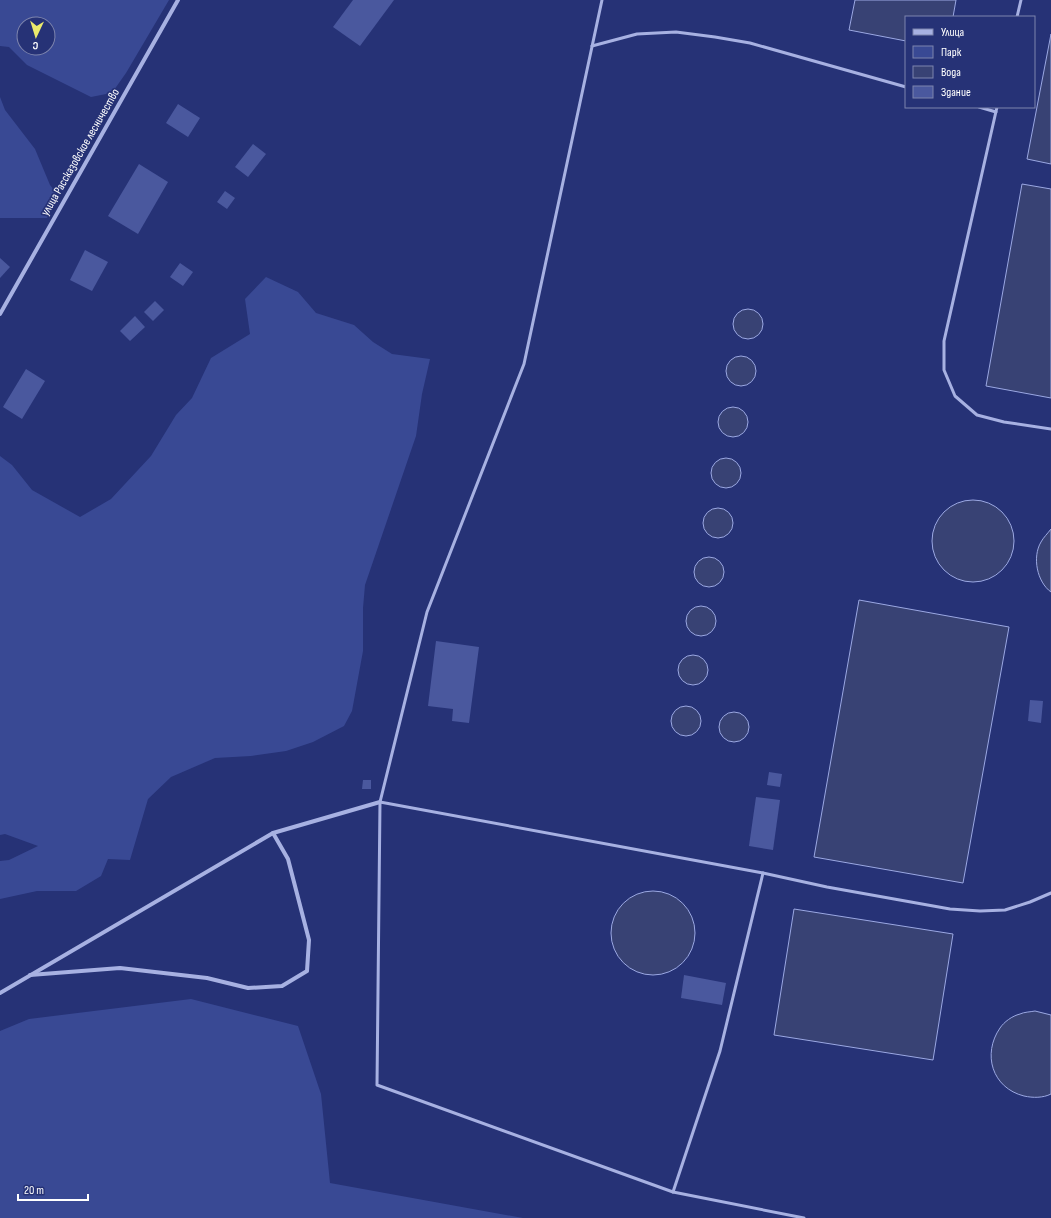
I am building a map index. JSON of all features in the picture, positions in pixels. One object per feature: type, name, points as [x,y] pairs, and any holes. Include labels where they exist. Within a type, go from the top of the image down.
[{"type":"street","name":"улица Рассказовское лесничество","points":[[0,314],[178,0]]},
{"type":"street","points":[[0,993],[273,833],[380,802]]},
{"type":"street","points":[[30,975],[120,968],[208,978],[248,988],[282,986],[307,971],[309,940],[288,859],[273,833]]},
{"type":"lane","points":[[602,0],[524,364],[427,612],[380,802],[377,1085],[673,1192],[804,1218]]},
{"type":"lane","points":[[1017,16],[1021,0]]},
{"type":"lane","points":[[592,46],[637,34],[676,32],[715,37],[750,43],[905,87]]},
{"type":"lane","points":[[982,108],[996,112]]},
{"type":"lane","points":[[997,108],[944,341],[944,370],[955,396],[977,415],[1004,422],[1051,429]]},
{"type":"lane","points":[[380,802],[762,872],[827,887],[950,909],[980,912],[1006,910],[1051,893]]},
{"type":"lane","points":[[673,1192],[720,1051],[762,872]]},
{"type":"green space","points":[[0,0],[169,0],[126,73],[114,90],[106,94],[91,97],[27,65],[18,56],[56,56],[56,16],[16,16],[16,54],[9,47],[0,46]]},
{"type":"green space","points":[[0,97],[5,110],[35,149],[50,185],[57,194],[55,206],[47,218],[0,218]]},
{"type":"green space","points":[[266,277],[298,292],[316,313],[354,325],[373,342],[392,354],[430,359],[422,394],[416,436],[365,585],[363,608],[363,651],[352,711],[344,726],[313,742],[286,751],[251,756],[215,758],[171,777],[148,799],[130,860],[108,859],[101,876],[76,891],[37,891],[0,899],[0,861],[9,860],[38,846],[5,834],[0,835],[0,456],[12,465],[32,490],[80,517],[111,499],[151,456],[176,415],[192,398],[211,358],[250,334],[245,299]]},
{"type":"green space","points":[[191,999],[298,1026],[321,1094],[330,1183],[523,1218],[0,1218],[0,1031],[29,1019]]},
{"type":"water","points":[[855,0],[956,0],[953,16],[905,16],[905,41],[849,30]]},
{"type":"water","points":[[1051,34],[1051,164],[1027,159]]},
{"type":"water","points":[[1022,184],[1051,189],[1051,398],[986,386]]},
{"type":"water","points":[[748,309],[758,314],[763,324],[758,334],[748,339],[738,334],[733,324],[738,314]]},
{"type":"water","points":[[741,356],[747,357],[755,365],[755,377],[747,385],[741,386],[735,385],[727,377],[726,371],[727,365],[735,357]]},
{"type":"water","points":[[733,407],[739,408],[747,416],[747,428],[739,436],[733,437],[727,436],[719,428],[718,422],[719,416],[727,408]]},
{"type":"water","points":[[726,458],[732,459],[740,467],[740,479],[732,487],[726,488],[720,487],[712,479],[711,473],[712,467],[720,459]]},
{"type":"water","points":[[973,500],[989,503],[1002,512],[1011,525],[1014,541],[1011,557],[1002,570],[989,579],[973,582],[957,579],[944,570],[935,557],[932,541],[935,525],[944,512],[957,503]]},
{"type":"water","points":[[718,508],[724,509],[732,517],[732,529],[724,537],[718,538],[712,537],[704,529],[703,523],[704,517],[712,509]]},
{"type":"water","points":[[1051,529],[1051,592],[1046,588],[1039,576],[1037,569],[1037,555],[1038,548],[1042,540]]},
{"type":"water","points":[[709,557],[719,562],[724,572],[719,582],[709,587],[699,582],[694,572],[699,562]]},
{"type":"water","points":[[859,600],[1009,627],[963,883],[814,857]]},
{"type":"water","points":[[701,606],[707,607],[715,615],[715,627],[707,635],[701,636],[695,635],[687,627],[686,621],[687,615],[695,607]]},
{"type":"water","points":[[693,655],[699,656],[707,664],[707,676],[699,684],[693,685],[687,684],[679,676],[678,670],[679,664],[687,656]]},
{"type":"water","points":[[686,706],[692,707],[700,715],[700,727],[692,735],[686,736],[680,735],[672,727],[671,721],[672,715],[680,707]]},
{"type":"water","points":[[734,712],[740,713],[748,721],[748,733],[740,741],[734,742],[728,741],[720,733],[719,727],[720,721],[728,713]]},
{"type":"water","points":[[653,891],[669,894],[683,903],[692,917],[695,933],[692,949],[683,963],[669,972],[653,975],[637,972],[623,963],[614,949],[611,933],[614,917],[623,903],[637,894]]},
{"type":"water","points":[[794,909],[953,934],[933,1060],[774,1035]]},
{"type":"water","points":[[1035,1011],[1051,1015],[1051,1094],[1041,1097],[1024,1096],[1013,1092],[1004,1086],[993,1069],[991,1059],[992,1048],[1000,1028],[1011,1018],[1017,1015]]},
{"type":"building","points":[[353,0],[394,0],[360,46],[333,27]]},
{"type":"building","points":[[178,104],[200,118],[188,137],[166,123]]},
{"type":"building","points":[[253,144],[266,154],[248,177],[235,167]]},
{"type":"building","points":[[139,164],[168,182],[138,234],[108,216]]},
{"type":"building","points":[[225,191],[235,198],[227,209],[217,202]]},
{"type":"building","points":[[85,250],[108,262],[92,291],[70,280]]},
{"type":"building","points":[[0,258],[10,267],[0,278]]},
{"type":"building","points":[[180,263],[193,272],[183,286],[170,277]]},
{"type":"building","points":[[155,301],[164,310],[153,321],[144,312]]},
{"type":"building","points":[[135,316],[145,327],[130,341],[120,331]]},
{"type":"building","points":[[26,369],[45,381],[22,419],[3,407]]},
{"type":"building","points":[[436,641],[479,647],[469,723],[452,721],[453,709],[428,706]]},
{"type":"building","points":[[1030,700],[1043,701],[1041,723],[1028,721]]},
{"type":"building","points":[[769,772],[782,774],[780,787],[767,785]]},
{"type":"building","points":[[363,780],[371,780],[371,789],[362,789]]},
{"type":"building","points":[[756,797],[780,800],[773,850],[749,846]]},
{"type":"building","points":[[684,975],[726,983],[722,1005],[681,998]]}]
